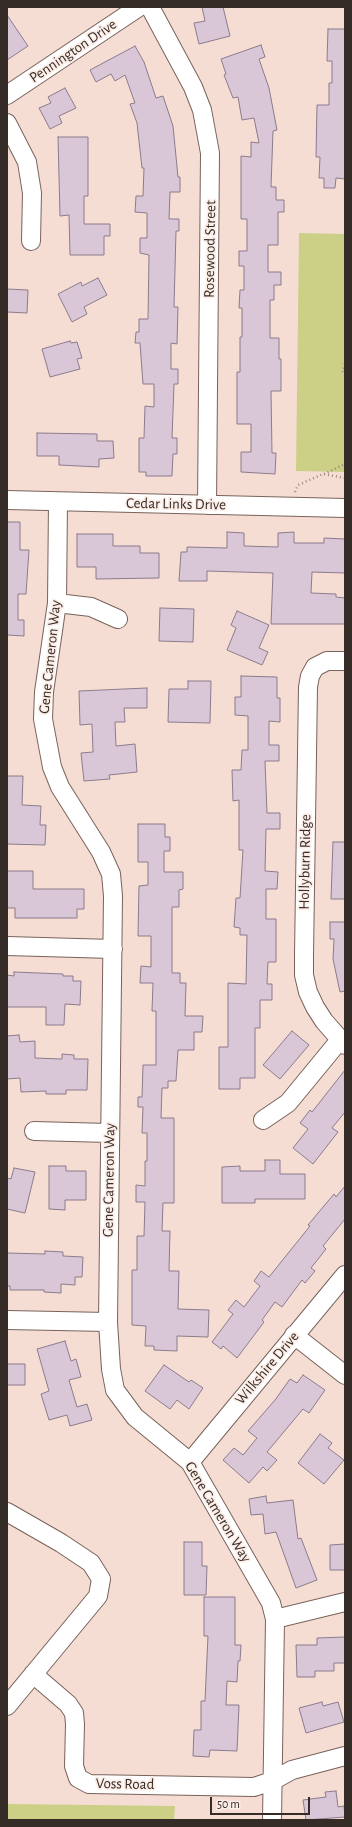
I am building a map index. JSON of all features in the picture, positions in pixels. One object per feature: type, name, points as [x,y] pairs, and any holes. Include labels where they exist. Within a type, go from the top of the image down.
[{"type":"street","name":"Pennington Drive","points":[[7,95],[139,7]]},
{"type":"street","name":"Rosewood Street","points":[[150,7],[193,87],[202,110],[210,153],[207,505]]},
{"type":"street","points":[[7,123],[28,162],[32,193],[31,240]]},
{"type":"street","name":"Cedar Links Drive","points":[[7,500],[345,508]]},
{"type":"street","name":"Gene Cameron Way","points":[[58,502],[57,603],[44,692],[43,719],[52,767],[60,787],[101,852],[110,874],[113,896],[109,1133],[108,1322],[111,1369],[115,1390],[123,1403],[135,1417],[190,1462],[266,1591],[271,1604],[275,1619],[272,1820]]},
{"type":"street","points":[[57,603],[91,607],[118,619]]},
{"type":"street","name":"Hollyburn Ridge","points":[[342,1043],[315,1007],[308,992],[304,975],[308,687],[310,676],[315,667],[327,661],[345,661]]},
{"type":"street","points":[[7,946],[113,948]]},
{"type":"street","points":[[263,1120],[288,1103],[342,1043]]},
{"type":"street","points":[[34,1131],[109,1133]]},
{"type":"street","name":"Wilkshire Drive","points":[[190,1462],[345,1275]]},
{"type":"street","points":[[7,1320],[108,1322]]},
{"type":"street","points":[[294,1335],[345,1375]]},
{"type":"street","points":[[7,1512],[55,1539],[91,1563],[101,1579],[98,1596],[7,1706]]},
{"type":"street","points":[[275,1619],[345,1602]]},
{"type":"street","name":"Voss Road","points":[[33,1674],[68,1704],[74,1713],[74,1766],[78,1778],[89,1784],[254,1787],[272,1781],[292,1770],[345,1756]]},
{"type":"path","points":[[345,364],[342,371],[345,374]]},
{"type":"path","points":[[294,507],[296,488],[309,480],[345,464]]},
{"type":"path","points":[[324,474],[345,478]]},
{"type":"green space","points":[[299,233],[345,234],[345,472],[296,471]]},
{"type":"green space","points":[[7,1804],[175,1806],[174,1820],[7,1820]]},
{"type":"building","points":[[202,7],[223,7],[230,36],[199,44],[194,23],[205,21]]},
{"type":"building","points":[[7,15],[28,46],[7,60]]},
{"type":"building","points":[[328,29],[345,29],[345,179],[336,178],[335,188],[324,188],[324,178],[319,178],[320,157],[316,157],[317,105],[329,105],[329,83],[332,83],[332,61],[327,61]]},
{"type":"building","points":[[261,45],[265,57],[259,59],[269,88],[277,130],[273,131],[271,187],[276,187],[276,200],[284,200],[284,212],[278,212],[278,245],[268,245],[268,272],[281,272],[281,285],[274,285],[274,300],[270,300],[270,338],[279,338],[279,359],[281,359],[281,391],[271,391],[272,453],[276,453],[275,474],[241,472],[241,452],[251,452],[251,424],[237,424],[237,372],[240,372],[240,337],[242,337],[242,308],[239,308],[240,290],[244,290],[244,266],[239,266],[239,251],[247,251],[247,219],[241,219],[241,156],[251,157],[251,142],[259,143],[254,118],[242,120],[238,97],[233,98],[224,75],[226,74],[221,59]]},
{"type":"building","points":[[135,46],[144,62],[156,98],[163,96],[173,126],[178,177],[180,177],[180,192],[170,192],[169,219],[179,219],[179,231],[176,231],[174,307],[178,307],[177,344],[171,343],[171,369],[178,369],[178,384],[174,384],[172,438],[177,438],[177,454],[173,454],[172,476],[146,476],[146,472],[139,472],[139,438],[144,438],[145,406],[154,407],[154,384],[143,384],[140,343],[135,343],[136,332],[139,332],[139,319],[148,319],[149,255],[140,253],[140,238],[147,238],[147,213],[135,212],[136,196],[143,196],[144,168],[142,168],[137,123],[130,104],[135,103],[125,75],[115,81],[111,74],[96,82],[90,70]]},
{"type":"building","points":[[65,88],[76,108],[59,116],[62,123],[50,129],[39,108],[51,103],[48,97]]},
{"type":"building","points":[[58,137],[88,137],[88,196],[84,196],[84,224],[110,224],[110,236],[104,236],[104,255],[70,255],[69,215],[60,216]]},
{"type":"building","points":[[98,278],[107,295],[84,307],[87,314],[72,322],[58,294],[81,282],[82,286]]},
{"type":"building","points":[[7,289],[28,290],[27,313],[7,312]]},
{"type":"building","points":[[70,341],[71,343],[77,342],[82,358],[77,359],[80,369],[50,377],[42,349]]},
{"type":"building","points":[[37,433],[97,434],[97,441],[113,441],[114,458],[99,459],[99,467],[59,465],[59,456],[37,456]]},
{"type":"building","points":[[7,522],[20,522],[20,550],[29,550],[26,594],[18,594],[18,620],[24,620],[24,636],[7,635]]},
{"type":"building","points":[[227,532],[244,533],[244,546],[278,547],[278,533],[294,532],[294,543],[324,543],[324,538],[345,539],[345,573],[312,572],[311,593],[336,594],[336,597],[345,598],[345,624],[271,624],[273,573],[207,571],[207,581],[179,581],[181,552],[187,552],[187,547],[227,548]]},
{"type":"building","points":[[77,534],[113,534],[113,546],[140,546],[140,553],[159,553],[159,578],[96,579],[96,567],[77,567]]},
{"type":"building","points":[[160,608],[194,609],[193,642],[159,641]]},
{"type":"building","points":[[237,611],[269,625],[259,648],[268,652],[262,665],[227,650],[236,628],[231,625]]},
{"type":"building","points":[[241,676],[277,677],[277,698],[280,698],[280,722],[269,721],[269,745],[279,745],[279,761],[265,761],[267,813],[280,813],[280,829],[266,829],[265,871],[278,872],[277,889],[266,889],[266,919],[276,919],[276,962],[268,962],[267,984],[272,984],[272,1000],[260,1000],[260,1028],[255,1028],[255,1078],[240,1078],[240,1089],[219,1089],[219,1047],[228,1047],[228,983],[246,984],[247,935],[240,935],[240,928],[234,927],[236,898],[240,898],[243,850],[239,850],[239,800],[233,801],[232,770],[241,770],[242,750],[248,750],[248,716],[235,715],[235,697],[241,697]]},
{"type":"building","points":[[188,681],[211,681],[210,723],[168,722],[169,689],[188,689]]},
{"type":"building","points":[[147,688],[147,708],[124,708],[125,722],[115,722],[116,746],[135,744],[137,772],[109,775],[110,779],[84,781],[81,753],[93,752],[92,724],[80,725],[79,691]]},
{"type":"building","points":[[7,776],[23,776],[22,805],[41,806],[40,825],[46,825],[45,845],[7,844]]},
{"type":"building","points":[[138,824],[165,824],[165,837],[170,837],[170,851],[164,851],[164,872],[183,872],[183,889],[179,890],[179,907],[172,907],[172,973],[180,973],[180,983],[186,983],[185,1016],[203,1016],[202,1032],[194,1032],[194,1050],[178,1050],[176,1081],[168,1081],[168,1088],[162,1088],[161,1118],[174,1118],[174,1203],[163,1203],[162,1231],[170,1231],[169,1271],[179,1271],[178,1309],[209,1310],[208,1337],[177,1336],[177,1351],[154,1350],[154,1346],[145,1346],[146,1326],[132,1325],[132,1270],[137,1270],[137,1236],[144,1236],[145,1202],[136,1202],[136,1185],[145,1186],[145,1161],[147,1161],[147,1133],[142,1133],[143,1107],[138,1107],[138,1097],[142,1097],[143,1065],[156,1065],[156,1011],[152,1011],[153,983],[140,983],[141,966],[151,967],[151,936],[138,936],[139,886],[148,885],[148,862],[138,862]]},
{"type":"building","points":[[333,842],[345,842],[345,899],[331,899]]},
{"type":"building","points":[[7,871],[33,871],[33,889],[84,889],[84,909],[77,909],[77,918],[15,918],[15,908],[7,908]]},
{"type":"building","points":[[330,922],[345,922],[345,991],[340,992],[333,959],[334,939],[330,939]]},
{"type":"building","points":[[14,972],[63,974],[63,976],[73,976],[73,981],[81,981],[80,1005],[65,1004],[64,1025],[46,1025],[46,1007],[7,1007],[7,975],[14,976]]},
{"type":"building","points":[[292,1031],[309,1045],[280,1079],[263,1065]]},
{"type":"building","points":[[19,1035],[20,1042],[35,1041],[35,1058],[62,1059],[62,1054],[74,1055],[74,1059],[88,1059],[87,1090],[66,1090],[66,1094],[46,1094],[46,1091],[21,1092],[20,1078],[7,1079],[7,1036]]},
{"type":"building","points":[[345,1070],[345,1112],[332,1128],[338,1132],[313,1164],[293,1148],[308,1129],[300,1123],[310,1110],[312,1112]]},
{"type":"building","points":[[265,1160],[280,1160],[280,1174],[305,1174],[305,1199],[255,1199],[255,1203],[222,1203],[222,1167],[240,1166],[240,1171],[265,1171]]},
{"type":"building","points":[[49,1166],[66,1166],[66,1171],[86,1171],[86,1200],[65,1200],[65,1210],[49,1209]]},
{"type":"building","points":[[14,1168],[35,1172],[25,1213],[7,1209],[7,1178],[11,1179]]},
{"type":"building","points":[[345,1186],[345,1219],[323,1246],[326,1249],[311,1268],[315,1271],[305,1283],[302,1280],[282,1307],[275,1302],[262,1320],[264,1322],[237,1358],[223,1346],[221,1349],[212,1342],[233,1314],[228,1310],[236,1300],[244,1307],[260,1286],[254,1281],[261,1271],[269,1277],[310,1226],[308,1225],[334,1194],[336,1197]]},
{"type":"building","points":[[45,1251],[63,1252],[63,1256],[83,1257],[82,1277],[75,1277],[75,1285],[61,1284],[61,1293],[44,1292],[44,1290],[10,1290],[10,1286],[7,1286],[7,1253],[45,1254]]},
{"type":"building","points":[[65,1341],[71,1361],[76,1359],[81,1377],[69,1380],[77,1407],[87,1404],[92,1420],[70,1426],[67,1415],[49,1420],[41,1394],[49,1391],[37,1349]]},
{"type":"building","points":[[7,1364],[25,1364],[25,1385],[7,1385]]},
{"type":"building","points":[[164,1365],[189,1382],[191,1380],[203,1388],[189,1409],[177,1400],[170,1409],[145,1391]]},
{"type":"building","points":[[303,1375],[325,1390],[309,1413],[303,1409],[267,1452],[277,1460],[267,1471],[263,1467],[249,1483],[223,1460],[234,1448],[243,1455],[257,1438],[248,1431],[275,1400],[290,1379],[297,1383]]},
{"type":"building","points":[[320,1434],[332,1443],[328,1448],[344,1460],[324,1484],[298,1463]]},
{"type":"building","points":[[266,1496],[267,1503],[293,1500],[298,1539],[301,1538],[317,1580],[296,1588],[276,1532],[265,1534],[263,1514],[251,1515],[249,1499]]},
{"type":"building","points":[[184,1542],[202,1542],[202,1566],[207,1566],[206,1595],[184,1595]]},
{"type":"building","points":[[345,1544],[345,1570],[330,1570],[330,1545]]},
{"type":"building","points":[[204,1597],[235,1597],[235,1645],[241,1645],[240,1661],[238,1661],[237,1682],[227,1681],[226,1705],[239,1705],[237,1751],[210,1750],[209,1757],[193,1756],[194,1730],[201,1730],[201,1701],[205,1701],[208,1636],[204,1636]]},
{"type":"building","points":[[345,1637],[345,1663],[334,1663],[334,1671],[315,1671],[315,1677],[297,1677],[296,1645],[317,1645],[317,1638]]},
{"type":"building","points":[[322,1702],[323,1706],[338,1702],[344,1722],[306,1733],[299,1708]]},
{"type":"building","points":[[336,1791],[338,1807],[344,1806],[345,1817],[306,1820],[303,1800],[326,1797],[325,1792]]}]
